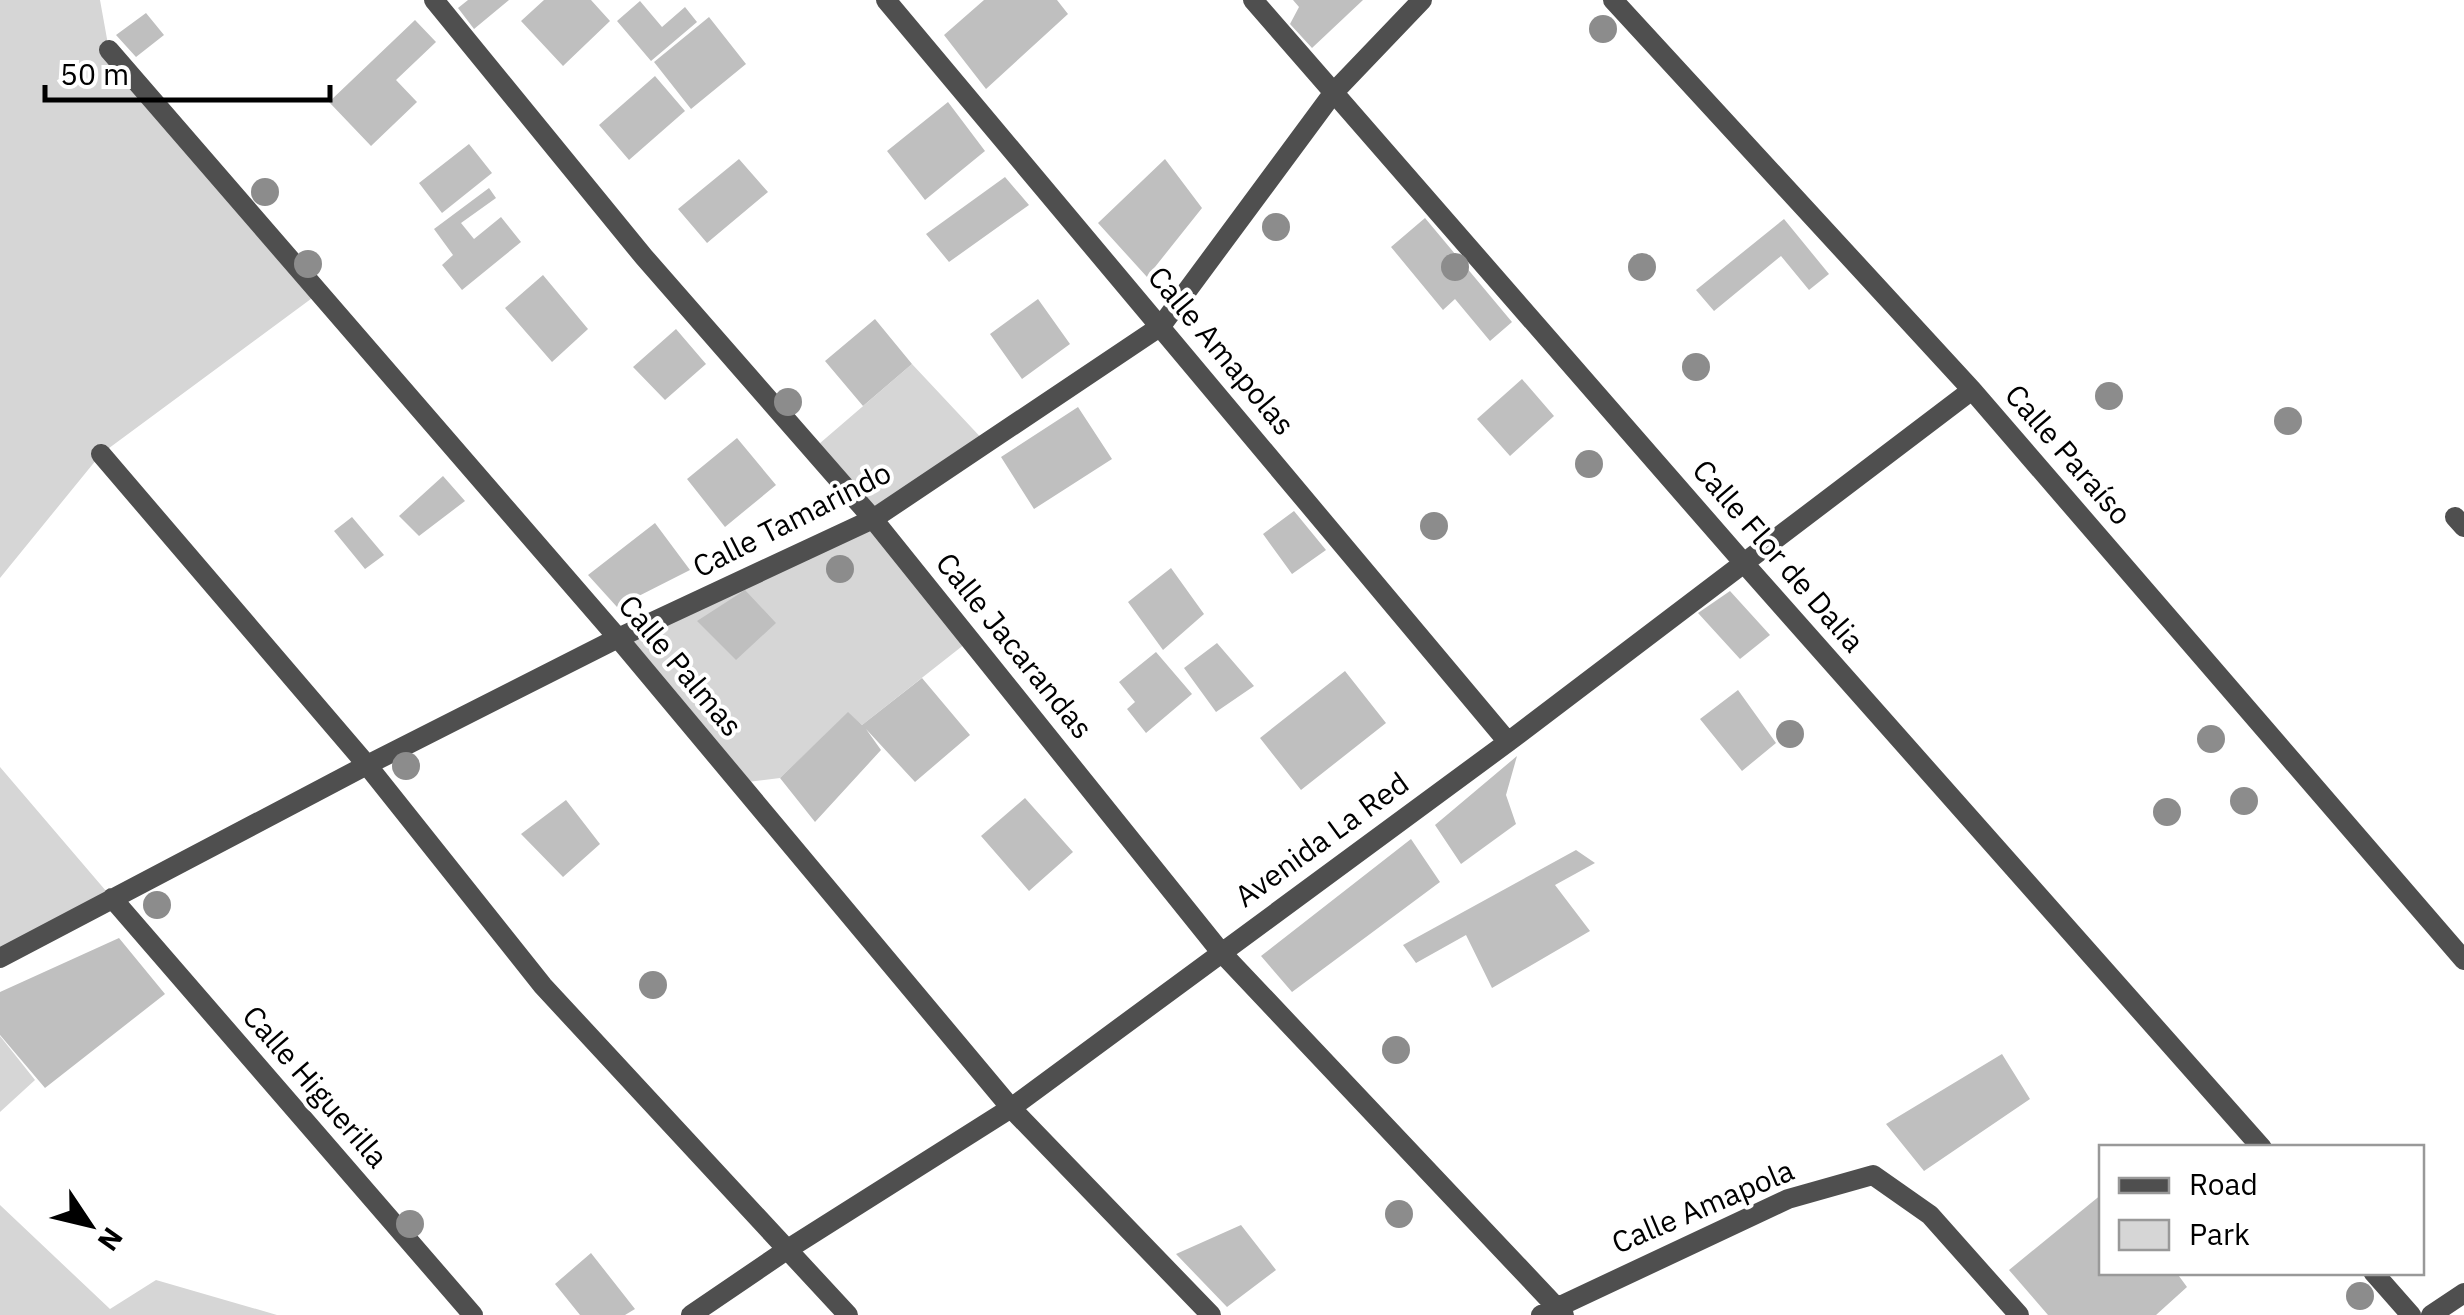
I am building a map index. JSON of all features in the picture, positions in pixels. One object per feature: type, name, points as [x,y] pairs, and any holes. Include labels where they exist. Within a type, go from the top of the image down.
[{"type":"street","name":"Calle Jacarandas","points":[[434,0],[644,257],[873,519],[1220,951],[1553,1312]]},
{"type":"street","name":"Calle Amapolas","points":[[886,0],[1508,742]]},
{"type":"street","name":"Calle Flor de Dalia","points":[[1253,0],[1742,561],[2259,1145]]},
{"type":"street","name":"Calle Tamarindo","points":[[0,958],[618,638],[873,519],[1161,326],[1334,92],[1422,0]]},
{"type":"street","name":"Calle Paraíso","points":[[1613,0],[1972,390],[2464,960]]},
{"type":"street","name":"Calle Palmas","points":[[109,50],[618,638],[1011,1108],[1211,1315]]},
{"type":"street","name":"Avenida La Red","points":[[691,1315],[1011,1108],[1508,742],[1972,390]]},
{"type":"street","points":[[101,454],[367,766],[544,986],[848,1315]]},
{"type":"street","name":"Calle Higuerilla","points":[[112,898],[473,1315]]},
{"type":"street","name":"Calle Amapola","points":[[1553,1312],[1788,1198],[1874,1175],[1930,1216],[2018,1315]]},
{"type":"street","points":[[2376,1275],[2411,1315]]},
{"type":"street","points":[[2431,1315],[2464,1293]]},
{"type":"green space","points":[[0,0],[100,0],[109,50],[319,293],[101,454],[0,578]]},
{"type":"green space","points":[[912,364],[986,443],[873,519],[970,640],[862,725],[848,713],[780,778],[739,783],[618,638],[872,519],[812,450]]},
{"type":"green space","points":[[0,767],[112,898],[0,958]]},
{"type":"green space","points":[[0,1036],[35,1080],[0,1112]]},
{"type":"green space","points":[[0,1205],[110,1309],[156,1280],[277,1315],[0,1315]]},
{"type":"building","points":[[468,0],[509,0],[474,29],[458,8]]},
{"type":"building","points":[[544,0],[591,0],[610,21],[563,66],[521,21]]},
{"type":"building","points":[[984,0],[1057,0],[1068,14],[986,89],[944,35]]},
{"type":"building","points":[[1293,0],[1363,0],[1312,48],[1290,24],[1299,7]]},
{"type":"building","points":[[640,1],[662,27],[685,7],[697,22],[651,61],[617,21]]},
{"type":"building","points":[[146,13],[164,35],[136,57],[116,35]]},
{"type":"building","points":[[709,17],[746,64],[691,109],[654,62]]},
{"type":"building","points":[[415,20],[436,42],[396,80],[417,102],[371,146],[329,102]]},
{"type":"building","points":[[655,76],[685,111],[629,160],[599,125]]},
{"type":"building","points":[[948,102],[985,151],[925,200],[887,151]]},
{"type":"building","points":[[469,144],[492,173],[442,213],[419,183]]},
{"type":"building","points":[[739,159],[768,192],[707,243],[678,209]]},
{"type":"building","points":[[1165,159],[1202,208],[1147,277],[1098,223]]},
{"type":"building","points":[[1005,177],[1029,205],[949,262],[926,234]]},
{"type":"building","points":[[489,188],[496,198],[461,223],[474,239],[501,217],[521,242],[462,290],[442,265],[453,255],[434,229]]},
{"type":"building","points":[[1425,218],[1512,322],[1490,341],[1455,299],[1443,310],[1391,247]]},
{"type":"building","points":[[1784,219],[1829,274],[1809,290],[1781,256],[1714,311],[1696,290]]},
{"type":"building","points":[[543,275],[588,329],[552,362],[505,308]]},
{"type":"building","points":[[1038,299],[1070,344],[1022,379],[990,334]]},
{"type":"building","points":[[875,319],[912,364],[863,406],[825,361]]},
{"type":"building","points":[[676,329],[706,364],[665,400],[633,367]]},
{"type":"building","points":[[1522,379],[1554,416],[1510,456],[1477,419]]},
{"type":"building","points":[[1078,407],[1112,459],[1034,509],[1001,457]]},
{"type":"building","points":[[737,438],[776,485],[725,527],[687,479]]},
{"type":"building","points":[[443,476],[465,501],[419,536],[399,516]]},
{"type":"building","points":[[1294,511],[1326,550],[1292,574],[1263,534]]},
{"type":"building","points":[[352,517],[384,555],[365,569],[334,531]]},
{"type":"building","points":[[655,523],[690,570],[617,607],[588,575]]},
{"type":"building","points":[[1171,568],[1204,614],[1163,650],[1128,602]]},
{"type":"building","points":[[745,590],[776,623],[736,660],[697,621]]},
{"type":"building","points":[[1730,591],[1770,635],[1740,659],[1698,613]]},
{"type":"building","points":[[1217,643],[1254,686],[1216,712],[1184,668]]},
{"type":"building","points":[[1156,652],[1192,694],[1146,733],[1127,709],[1135,702],[1119,682]]},
{"type":"building","points":[[1345,671],[1386,723],[1301,790],[1260,738]]},
{"type":"building","points":[[922,678],[970,735],[915,782],[866,729],[881,750],[815,822],[780,778],[848,712],[862,725]]},
{"type":"building","points":[[1738,690],[1776,743],[1742,771],[1700,719]]},
{"type":"building","points":[[1517,756],[1506,795],[1516,824],[1461,864],[1435,825]]},
{"type":"building","points":[[1025,798],[1073,852],[1029,891],[981,836]]},
{"type":"building","points":[[566,800],[600,844],[563,877],[521,834]]},
{"type":"building","points":[[1411,839],[1440,882],[1292,992],[1261,956]]},
{"type":"building","points":[[1576,850],[1595,863],[1555,885],[1590,931],[1492,988],[1466,935],[1416,963],[1403,945]]},
{"type":"building","points":[[119,938],[165,994],[45,1088],[0,1035],[0,992]]},
{"type":"building","points":[[2002,1054],[2030,1099],[1924,1171],[1886,1124]]},
{"type":"building","points":[[2099,1196],[2099,1275],[2178,1275],[2187,1287],[2156,1315],[2048,1315],[2009,1270]]},
{"type":"building","points":[[1241,1225],[1276,1270],[1227,1307],[1176,1254]]},
{"type":"building","points":[[591,1253],[635,1309],[625,1315],[580,1315],[555,1284]]}]
